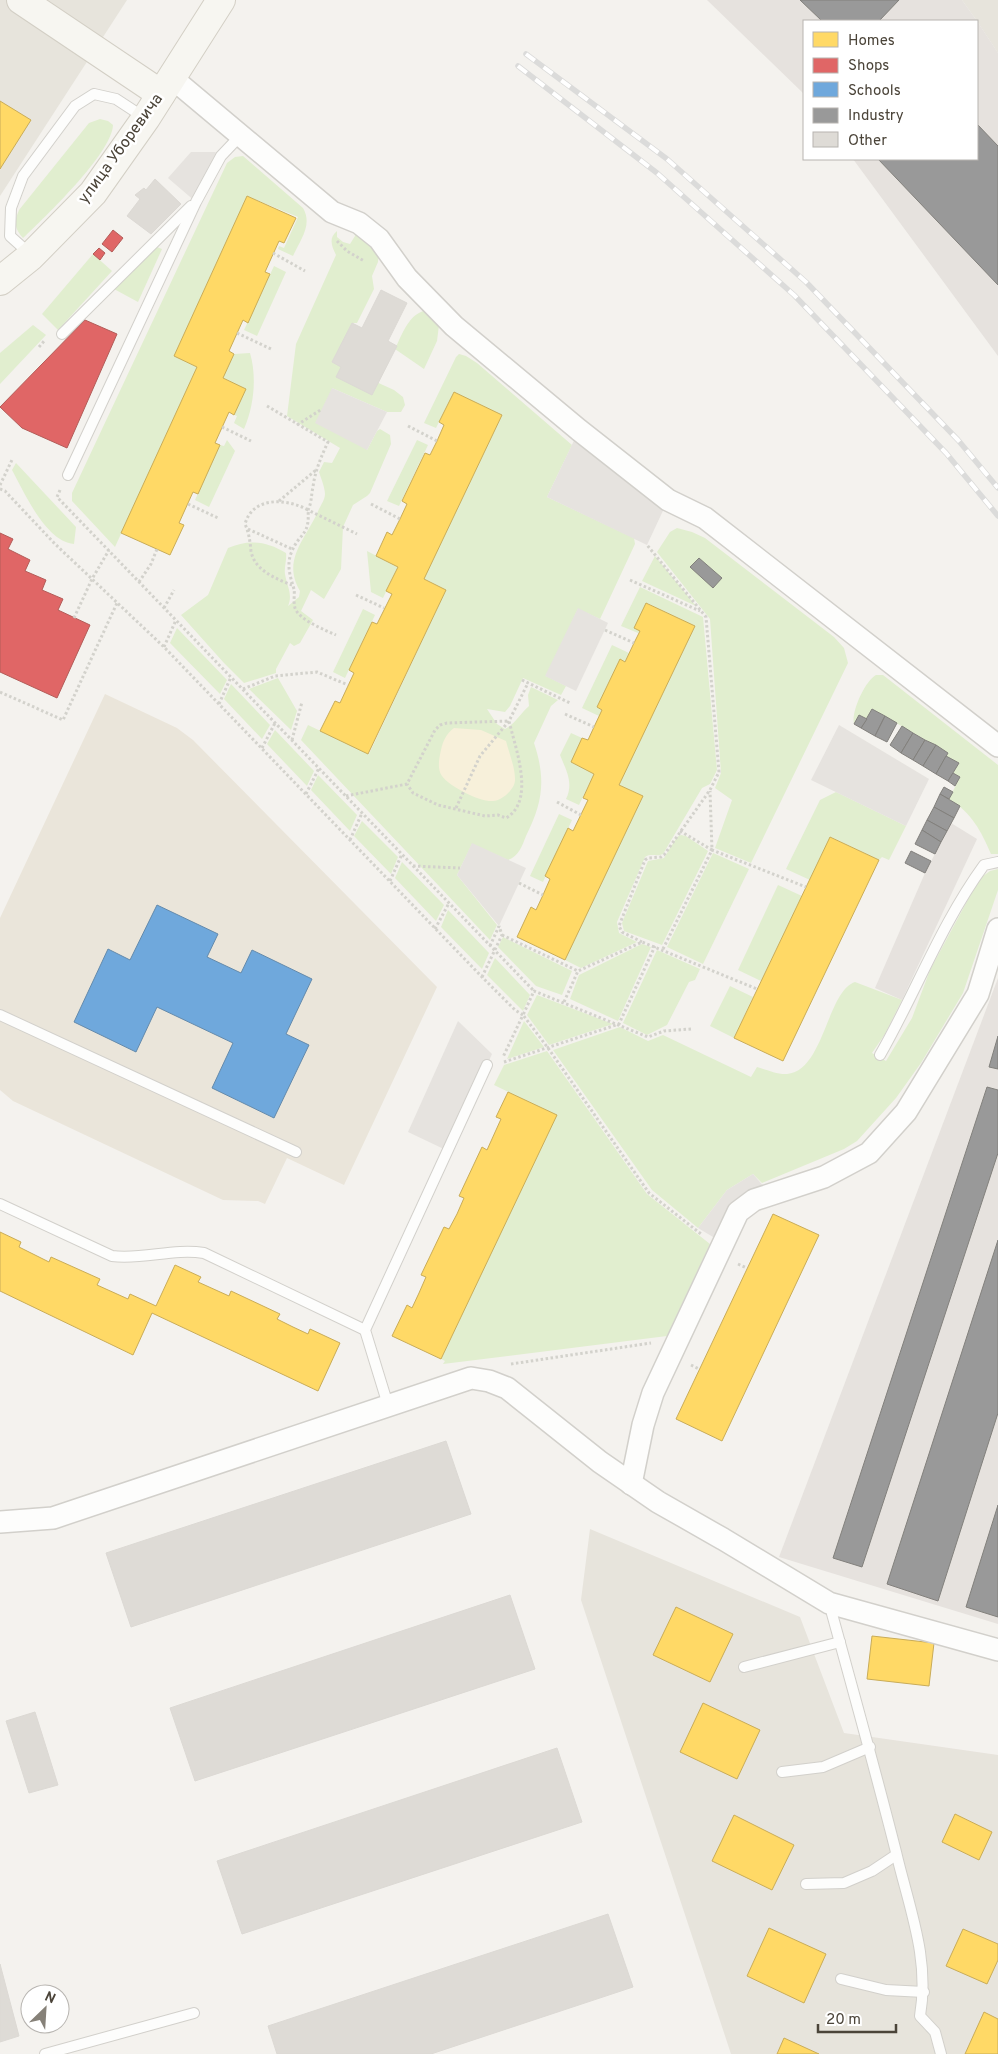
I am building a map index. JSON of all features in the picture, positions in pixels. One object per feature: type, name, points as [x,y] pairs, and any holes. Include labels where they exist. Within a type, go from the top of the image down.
[{"type":"main road","points":[[21,0],[167,86]]},
{"type":"main road","name":"улица Уборевича","points":[[0,281],[31,256],[93,193],[146,118],[221,0]]},
{"type":"street","points":[[167,86],[240,136],[332,212],[359,223],[379,239],[407,278],[454,326],[668,500],[705,518],[998,746]]},
{"type":"street","points":[[631,1484],[643,1425],[653,1393],[738,1212],[754,1200],[824,1177],[868,1153],[906,1112],[978,994],[998,928]]},
{"type":"street","points":[[0,1522],[53,1518],[471,1378],[489,1381],[507,1388],[600,1462],[631,1484],[658,1502],[829,1603],[998,1650]]},
{"type":"lane","points":[[31,256],[10,236],[11,208],[23,176],[75,106],[94,94],[116,98],[146,118]]},
{"type":"lane","points":[[68,475],[196,202],[221,156],[240,136]]},
{"type":"lane","points":[[62,334],[196,202]]},
{"type":"lane","points":[[880,1055],[902,1015],[924,967],[966,890],[984,865],[998,862]]},
{"type":"lane","points":[[0,1015],[296,1152]]},
{"type":"lane","points":[[388,1405],[365,1330],[487,1065]]},
{"type":"lane","points":[[0,1204],[112,1256],[130,1259],[186,1250],[204,1252],[365,1330]]},
{"type":"lane","points":[[829,1603],[870,1747],[919,1940],[924,1992],[920,2016],[935,2032],[941,2054]]},
{"type":"lane","points":[[744,1667],[840,1642]]},
{"type":"lane","points":[[782,1772],[823,1767],[870,1747]]},
{"type":"lane","points":[[806,1884],[844,1883],[872,1871],[896,1855]]},
{"type":"lane","points":[[840,1979],[886,1990],[924,1992]]},
{"type":"lane","points":[[45,2054],[194,2013]]},
{"type":"path","points":[[274,253],[305,271]]},
{"type":"path","points":[[237,333],[271,349]]},
{"type":"path","points":[[38,347],[48,337]]},
{"type":"path","points":[[267,406],[328,442],[316,470],[312,504],[308,510],[309,523],[306,531],[292,549],[289,573],[295,590],[293,596],[298,613],[311,623],[336,635]]},
{"type":"path","points":[[297,425],[322,409]]},
{"type":"path","points":[[408,426],[437,440]]},
{"type":"path","points":[[222,427],[251,441]]},
{"type":"path","points":[[0,485],[12,460]]},
{"type":"path","points":[[278,501],[316,470]]},
{"type":"path","points":[[0,489],[6,491],[55,544],[164,647],[482,977],[515,1010],[523,1015],[649,1193],[697,1232]]},
{"type":"path","points":[[58,496],[534,992],[619,1024],[648,1038],[664,1031],[691,1029]]},
{"type":"path","points":[[292,585],[274,579],[258,566],[251,552],[250,533],[247,528],[246,519],[251,512],[262,504],[278,501],[297,504],[357,534]]},
{"type":"path","points":[[188,504],[218,518]]},
{"type":"path","points":[[371,504],[400,519]]},
{"type":"path","points":[[247,528],[292,549]]},
{"type":"path","points":[[647,545],[706,617],[719,772],[710,790],[664,855],[645,860],[621,919],[620,929],[642,942],[757,989]]},
{"type":"path","points":[[140,582],[151,564],[157,549]]},
{"type":"path","points":[[74,618],[92,579],[109,550]]},
{"type":"path","points":[[630,580],[702,612]]},
{"type":"path","points":[[164,608],[174,590]]},
{"type":"path","points":[[356,595],[384,608]]},
{"type":"path","points":[[0,692],[62,720],[118,603]]},
{"type":"path","points":[[164,647],[176,620]]},
{"type":"path","points":[[605,630],[634,643]]},
{"type":"path","points":[[243,689],[275,676],[317,672],[348,685]]},
{"type":"path","points":[[218,704],[232,677]]},
{"type":"path","points":[[522,680],[570,703]]},
{"type":"path","points":[[456,808],[480,756],[509,721],[528,683]]},
{"type":"path","points":[[292,740],[302,702]]},
{"type":"path","points":[[565,714],[594,727]]},
{"type":"path","points":[[408,784],[435,730],[440,725],[447,722],[509,721]]},
{"type":"path","points":[[408,784],[413,793],[438,805],[485,816],[498,815],[506,818],[513,814],[522,794],[522,780],[509,721]]},
{"type":"path","points":[[262,748],[275,723]]},
{"type":"path","points":[[306,794],[319,768]]},
{"type":"path","points":[[346,796],[408,784]]},
{"type":"path","points":[[663,949],[712,850],[710,790]]},
{"type":"path","points":[[557,802],[581,815]]},
{"type":"path","points":[[350,840],[362,813]]},
{"type":"path","points":[[680,830],[712,850],[806,887]]},
{"type":"path","points":[[390,882],[402,854]]},
{"type":"path","points":[[413,866],[460,868]]},
{"type":"path","points":[[519,883],[543,894]]},
{"type":"path","points":[[435,928],[449,903]]},
{"type":"path","points":[[490,946],[499,926],[502,935],[578,971]]},
{"type":"path","points":[[482,977],[502,935]]},
{"type":"path","points":[[564,1002],[578,971],[642,942]]},
{"type":"path","points":[[534,992],[500,1063],[619,1024],[655,946]]},
{"type":"path","points":[[471,1378],[493,1367],[649,1343],[659,1342],[673,1348]]},
{"type":"shaded area","points":[[0,0],[127,0],[0,196]]},
{"type":"shaded area","points":[[707,0],[962,0],[976,20],[803,20],[803,93]]},
{"type":"shaded area","points":[[962,0],[998,0],[998,53],[978,20]]},
{"type":"shaded area","points":[[978,23],[998,53],[998,356],[854,160],[978,160]]},
{"type":"shaded area","points":[[191,152],[215,152],[221,156],[196,202],[168,178]]},
{"type":"shaded area","points":[[332,388],[387,412],[367,450],[315,423]]},
{"type":"shaded area","points":[[579,430],[668,500],[647,545],[547,497]]},
{"type":"shaded area","points":[[578,608],[608,623],[576,691],[545,676]]},
{"type":"shaded area","points":[[105,694],[177,728],[193,740],[437,987],[344,1185],[287,1158],[265,1204],[258,1201],[223,1200],[13,1101],[0,1090],[0,918]]},
{"type":"shaded area","points":[[839,725],[929,779],[906,826],[811,780]]},
{"type":"shaded area","points":[[951,823],[977,839],[902,1000],[875,988],[925,873]]},
{"type":"shaded area","points":[[472,843],[526,868],[499,926],[457,875]]},
{"type":"shaded area","points":[[998,978],[998,1624],[779,1557]]},
{"type":"shaded area","points":[[458,1021],[492,1054],[448,1151],[408,1132]]},
{"type":"shaded area","points":[[753,1174],[771,1195],[754,1200],[723,1243],[698,1228],[727,1190]]},
{"type":"shaded area","points":[[590,1529],[800,1617],[844,1733],[998,1755],[998,2054],[731,2054],[581,1600]]},
{"type":"green space","points":[[100,119],[108,121],[113,125],[110,137],[102,152],[76,184],[23,238],[16,225],[19,210],[89,123]]},
{"type":"green space","points":[[243,156],[303,208],[307,220],[306,226],[293,256],[278,249],[279,246],[284,248],[298,217],[247,196],[174,356],[197,367],[115,547],[72,501],[72,493],[227,163],[235,157]]},
{"type":"green space","points":[[354,230],[379,249],[378,262],[372,276],[374,289],[357,323],[352,323],[332,362],[394,390],[403,397],[405,405],[401,412],[387,412],[332,388],[367,450],[380,429],[390,435],[391,444],[370,493],[353,505],[343,527],[341,569],[324,599],[311,590],[301,611],[313,620],[300,643],[294,646],[290,643],[276,669],[276,673],[244,683],[181,615],[208,595],[228,548],[243,543],[265,544],[286,553],[285,574],[290,598],[288,606],[299,597],[300,591],[293,569],[294,559],[324,498],[325,494],[319,472],[324,462],[332,463],[340,448],[287,416],[296,344],[336,255],[332,246],[332,237],[337,231],[337,237],[343,242],[350,244],[355,236]]},
{"type":"green space","points":[[157,247],[162,249],[138,302],[114,289]]},
{"type":"green space","points":[[93,254],[112,271],[58,330],[42,314]]},
{"type":"green space","points":[[274,266],[286,272],[257,336],[244,330]]},
{"type":"green space","points":[[428,310],[439,325],[437,341],[424,369],[395,349],[411,320],[421,312]]},
{"type":"green space","points":[[33,325],[46,335],[0,384],[0,353]]},
{"type":"green space","points":[[250,353],[254,382],[250,411],[244,429],[234,423],[237,416],[234,415],[246,389],[223,378],[234,354]]},
{"type":"green space","points":[[459,354],[477,363],[572,445],[547,497],[634,538],[635,544],[600,619],[578,609],[546,676],[566,686],[561,695],[523,678],[510,706],[505,712],[487,709],[497,724],[505,729],[515,722],[529,706],[528,695],[531,687],[558,700],[551,706],[534,743],[540,768],[541,790],[532,824],[520,850],[508,860],[472,844],[457,875],[497,925],[490,940],[301,740],[308,725],[369,754],[446,590],[424,579],[502,415],[454,392],[436,428],[424,423]]},
{"type":"green space","points":[[227,440],[235,451],[209,507],[195,500],[220,445],[224,446]]},
{"type":"green space","points":[[417,440],[428,445],[399,506],[387,501]]},
{"type":"green space","points":[[16,463],[76,527],[74,544],[54,535],[45,526],[12,470]]},
{"type":"green space","points":[[677,528],[705,538],[834,637],[844,648],[848,663],[751,863],[715,848],[732,800],[715,788],[721,773],[710,619],[657,552],[670,532]]},
{"type":"green space","points":[[367,551],[398,567],[383,598],[371,592]]},
{"type":"green space","points":[[655,556],[696,606],[642,581]]},
{"type":"green space","points":[[640,587],[703,617],[717,770],[710,784],[702,788],[663,854],[645,857],[617,922],[619,933],[637,942],[581,968],[565,960],[643,796],[619,785],[695,626],[647,603],[635,628],[640,631],[638,633],[621,626]]},
{"type":"green space","points":[[363,609],[375,615],[345,678],[333,672]]},
{"type":"green space","points":[[177,628],[227,680],[220,694],[170,643]]},
{"type":"green space","points":[[612,645],[629,653],[625,662],[620,659],[597,707],[602,710],[599,716],[582,708]]},
{"type":"green space","points":[[876,675],[883,675],[998,765],[998,854],[991,854],[970,816],[949,799],[960,777],[953,773],[959,763],[946,756],[948,753],[872,709],[867,719],[859,715],[854,724],[855,712],[863,690]]},
{"type":"green space","points":[[278,678],[297,711],[291,730],[249,689]]},
{"type":"green space","points":[[231,684],[270,725],[262,739],[224,699]]},
{"type":"green space","points":[[275,730],[314,771],[307,786],[267,744]]},
{"type":"green space","points":[[571,733],[582,738],[571,762],[594,774],[579,805],[566,799],[569,782],[567,771],[560,755]]},
{"type":"green space","points":[[318,775],[357,815],[350,831],[311,790]]},
{"type":"green space","points":[[836,792],[906,826],[889,860],[882,857],[879,860],[831,837],[810,880],[786,869],[820,800]]},
{"type":"green space","points":[[559,814],[572,820],[543,882],[530,876]]},
{"type":"green space","points":[[362,821],[398,857],[391,874],[354,836]]},
{"type":"green space","points":[[681,835],[686,836],[708,851],[662,945],[624,931],[622,923],[648,861],[664,858],[677,837]]},
{"type":"green space","points":[[713,853],[749,869],[703,964],[667,947]]},
{"type":"green space","points":[[402,862],[444,905],[436,921],[395,878]]},
{"type":"green space","points":[[998,869],[998,890],[963,993],[921,1063],[896,1098],[857,1141],[844,1149],[762,1183],[753,1174],[727,1190],[698,1228],[652,1190],[553,1050],[620,1027],[648,1041],[663,1035],[751,1077],[757,1067],[776,1073],[787,1074],[799,1070],[809,1060],[838,1000],[846,988],[855,982],[902,1000],[885,1034],[872,1053],[886,1061],[912,1018],[930,970],[979,879],[990,871]]},
{"type":"green space","points":[[778,885],[802,896],[761,981],[738,970]]},
{"type":"green space","points":[[448,910],[489,953],[482,969],[441,927]]},
{"type":"green space","points":[[503,937],[572,971],[562,995],[536,986],[498,947]]},
{"type":"green space","points":[[642,944],[651,947],[618,1021],[570,999],[579,975]]},
{"type":"green space","points":[[657,950],[700,969],[695,980],[689,982],[667,1025],[647,1035],[623,1023]]},
{"type":"green space","points":[[495,958],[530,995],[523,1011],[487,975]]},
{"type":"green space","points":[[730,986],[753,997],[734,1038],[710,1026]]},
{"type":"green space","points":[[537,995],[613,1024],[549,1045],[527,1015]]},
{"type":"green space","points":[[524,1021],[544,1047],[507,1059]]},
{"type":"green space","points":[[547,1051],[647,1194],[710,1244],[667,1336],[443,1364],[445,1361],[441,1359],[556,1115],[494,1085],[504,1065]]},
{"type":"sand","points":[[454,728],[481,730],[506,741],[515,774],[515,783],[504,796],[497,800],[487,801],[458,789],[442,776],[439,764],[442,747],[447,735]]},
{"type":"building: Homes","points":[[0,101],[31,120],[0,169]]},
{"type":"building: Homes","points":[[247,196],[296,218],[284,243],[279,241],[265,272],[270,274],[248,323],[243,320],[229,351],[234,354],[223,378],[246,389],[234,415],[229,412],[215,443],[220,445],[198,494],[193,492],[179,523],[184,525],[170,555],[121,533],[197,367],[174,356]]},
{"type":"building: Homes","points":[[454,392],[502,415],[424,579],[446,590],[368,754],[320,731],[335,701],[340,703],[354,673],[349,670],[372,622],[377,624],[392,594],[386,591],[398,567],[376,556],[387,532],[392,535],[400,519],[407,504],[402,501],[425,453],[430,455],[437,441],[444,425],[439,422]]},
{"type":"building: Homes","points":[[646,603],[695,626],[619,785],[643,796],[565,960],[517,937],[531,907],[536,910],[550,879],[545,876],[568,828],[573,831],[588,800],[583,798],[594,774],[571,762],[582,738],[588,740],[602,710],[597,707],[620,659],[625,662],[640,631],[634,628]]},
{"type":"building: Homes","points":[[830,837],[879,860],[783,1061],[734,1038]]},
{"type":"building: Homes","points":[[508,1092],[557,1115],[441,1359],[392,1336],[407,1305],[412,1308],[426,1277],[421,1275],[444,1227],[449,1229],[457,1214],[464,1198],[459,1196],[482,1147],[487,1150],[501,1119],[496,1117]]},
{"type":"building: Homes","points":[[773,1214],[819,1235],[722,1441],[676,1419]]},
{"type":"building: Homes","points":[[0,1232],[21,1242],[19,1247],[49,1262],[51,1257],[100,1279],[97,1285],[128,1299],[130,1294],[156,1306],[175,1265],[201,1277],[198,1282],[229,1296],[231,1291],[280,1314],[277,1319],[293,1327],[308,1334],[310,1329],[340,1343],[318,1391],[152,1313],[133,1355],[0,1291]]},
{"type":"building: Homes","points":[[676,1607],[733,1634],[710,1682],[653,1655]]},
{"type":"building: Homes","points":[[872,1636],[934,1643],[929,1686],[867,1679]]},
{"type":"building: Homes","points":[[703,1703],[760,1730],[737,1779],[680,1752]]},
{"type":"building: Homes","points":[[955,1814],[992,1832],[979,1860],[942,1842]]},
{"type":"building: Homes","points":[[734,1815],[794,1845],[772,1890],[712,1861]]},
{"type":"building: Homes","points":[[769,1928],[826,1954],[804,2003],[747,1976]]},
{"type":"building: Homes","points":[[963,1929],[998,1944],[998,1960],[987,1984],[946,1966]]},
{"type":"building: Homes","points":[[984,2012],[998,2019],[998,2054],[965,2054]]},
{"type":"building: Homes","points":[[784,2038],[819,2054],[777,2054]]},
{"type":"building: Shops","points":[[113,230],[123,238],[112,252],[102,244]]},
{"type":"building: Shops","points":[[99,248],[105,253],[100,260],[93,254]]},
{"type":"building: Shops","points":[[85,320],[117,334],[67,448],[22,428],[0,407]]},
{"type":"building: Shops","points":[[0,533],[13,539],[8,549],[30,560],[25,571],[46,580],[42,590],[63,599],[58,610],[90,625],[57,698],[0,672]]},
{"type":"building: Schools","points":[[157,905],[218,934],[207,957],[241,973],[252,950],[312,979],[286,1034],[309,1045],[274,1118],[212,1088],[233,1043],[157,1007],[136,1052],[74,1022],[108,949],[130,960]]},
{"type":"building: Industry","points":[[800,0],[899,0],[880,20],[821,20]]},
{"type":"building: Industry","points":[[978,125],[998,146],[998,285],[879,160],[978,160]]},
{"type":"building: Industry","points":[[699,558],[722,578],[713,588],[690,567]]},
{"type":"building: Industry","points":[[872,709],[885,716],[875,736],[861,728]]},
{"type":"building: Industry","points":[[859,715],[867,719],[861,728],[854,724]]},
{"type":"building: Industry","points":[[885,716],[897,723],[887,742],[875,736]]},
{"type":"building: Industry","points":[[902,726],[913,733],[901,753],[890,745]]},
{"type":"building: Industry","points":[[913,733],[925,740],[913,760],[901,753]]},
{"type":"building: Industry","points":[[925,740],[936,745],[923,766],[913,760]]},
{"type":"building: Industry","points":[[936,745],[948,753],[936,774],[923,766]]},
{"type":"building: Industry","points":[[946,756],[959,763],[948,781],[936,774]]},
{"type":"building: Industry","points":[[953,773],[960,777],[955,786],[948,781]]},
{"type":"building: Industry","points":[[944,787],[953,792],[949,799],[940,794]]},
{"type":"building: Industry","points":[[940,794],[960,806],[954,818],[934,807]]},
{"type":"building: Industry","points":[[934,807],[954,818],[947,831],[927,820]]},
{"type":"building: Industry","points":[[927,820],[947,831],[941,842],[922,830]]},
{"type":"building: Industry","points":[[922,830],[941,842],[935,854],[915,844]]},
{"type":"building: Industry","points":[[911,851],[931,861],[925,873],[905,863]]},
{"type":"building: Industry","points":[[998,1036],[998,1069],[989,1067]]},
{"type":"building: Industry","points":[[987,1087],[998,1090],[998,1153],[862,1567],[833,1558]]},
{"type":"building: Industry","points":[[998,1240],[998,1413],[938,1601],[887,1584]]},
{"type":"building: Industry","points":[[998,1505],[998,1617],[966,1607]]},
{"type":"building: Other","points":[[155,179],[181,204],[151,234],[127,216],[140,199],[135,195],[144,188],[146,190]]},
{"type":"building: Other","points":[[381,290],[407,303],[388,341],[397,346],[372,395],[336,377],[341,367],[332,362],[352,323],[362,328]]},
{"type":"building: Other","points":[[446,1441],[471,1514],[131,1627],[106,1553]]},
{"type":"building: Other","points":[[510,1595],[535,1669],[195,1781],[170,1708]]},
{"type":"building: Other","points":[[35,1712],[58,1785],[29,1793],[6,1721]]},
{"type":"building: Other","points":[[557,1748],[582,1822],[242,1934],[217,1861]]},
{"type":"building: Other","points":[[608,1914],[633,1987],[431,2054],[277,2054],[268,2026]]},
{"type":"building: Other","points":[[0,1964],[19,2036],[0,2042]]},
{"type":"railway","points":[[526,54],[667,159],[806,282],[958,440],[998,488]]},
{"type":"railway","points":[[518,66],[657,173],[794,295],[946,453],[998,516]]}]
